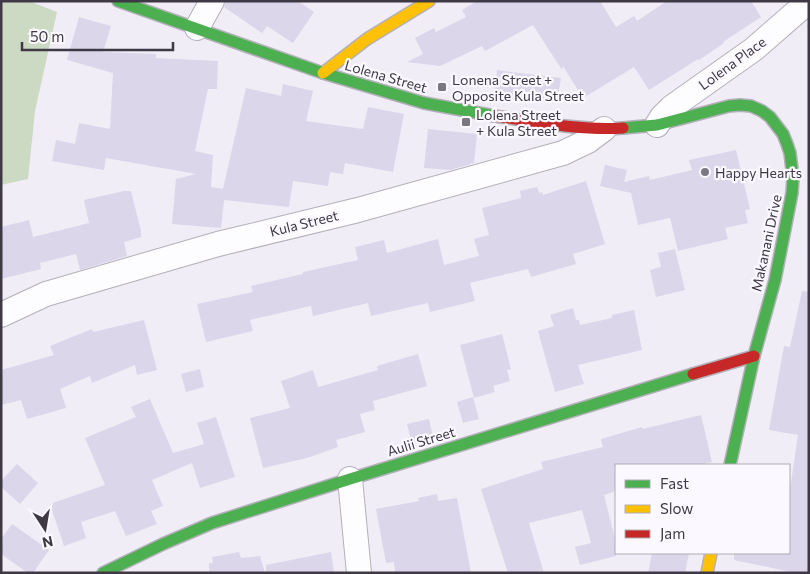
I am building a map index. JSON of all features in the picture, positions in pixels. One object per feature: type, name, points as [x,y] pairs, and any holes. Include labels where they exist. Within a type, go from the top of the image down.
[{"type":"street","name":"Lolena Street","points":[[118,1],[323,73],[424,102],[517,119],[604,129],[657,125]]},
{"type":"street","points":[[198,28],[212,1]]},
{"type":"street","points":[[323,73],[366,39],[429,1]]},
{"type":"street","name":"Lolena Place","points":[[657,125],[662,116],[672,107],[754,49],[809,2]]},
{"type":"street","name":"Makanani Drive","points":[[657,125],[729,106],[751,106],[770,117],[783,134],[790,153],[793,178],[800,190],[754,356],[730,464]]},
{"type":"street","name":"Kula Street","points":[[1,315],[46,294],[208,246],[358,210],[563,153],[588,141],[604,129]]},
{"type":"street","name":"Aulii Street","points":[[103,573],[212,523],[754,356]]},
{"type":"street","points":[[350,479],[359,573]]},
{"type":"street","points":[[707,573],[711,554]]},
{"type":"green space","points":[[1,1],[29,1],[57,12],[35,111],[28,179],[1,185]]},
{"type":"building","points":[[226,1],[298,1],[314,12],[293,43],[267,26],[262,33],[224,7]]},
{"type":"building","points":[[477,1],[600,1],[616,27],[634,16],[637,21],[667,1],[751,1],[761,17],[699,60],[649,90],[634,67],[583,98],[563,66],[562,70],[533,25],[485,51],[482,46],[440,66],[407,62],[423,54],[415,38],[434,28],[436,32],[466,17],[462,10]]},
{"type":"building","points":[[79,17],[111,26],[103,52],[156,54],[156,58],[218,61],[217,89],[208,89],[195,151],[213,155],[211,187],[223,189],[246,88],[281,96],[283,84],[313,91],[306,121],[363,129],[368,107],[404,114],[393,172],[345,163],[343,174],[330,172],[328,186],[293,181],[289,207],[224,200],[221,228],[172,224],[176,179],[196,174],[106,158],[104,170],[52,161],[56,140],[75,144],[79,123],[110,129],[113,73],[67,60]]},
{"type":"building","points":[[497,70],[561,78],[557,103],[494,94]]},
{"type":"building","points":[[428,129],[477,134],[474,163],[450,170],[424,168]]},
{"type":"building","points":[[736,150],[750,209],[745,210],[748,223],[725,228],[728,239],[678,251],[670,218],[638,225],[631,193],[600,186],[605,165],[627,170],[624,182],[649,176],[650,180],[692,170],[689,160]]},
{"type":"building","points":[[586,181],[605,244],[573,254],[576,264],[531,277],[528,269],[470,283],[475,301],[430,312],[428,303],[371,316],[368,303],[313,316],[311,306],[250,320],[253,331],[206,342],[197,304],[253,292],[251,286],[358,260],[355,247],[384,240],[387,253],[438,239],[444,265],[479,256],[474,239],[489,235],[482,208],[521,198],[520,191],[537,187],[539,193],[542,192],[543,195]]},
{"type":"building","points":[[131,191],[141,231],[141,237],[124,242],[127,256],[80,270],[76,254],[40,263],[41,269],[1,279],[1,227],[29,220],[33,237],[89,223],[84,200]]},
{"type":"building","points":[[675,249],[685,290],[656,297],[650,270],[661,267],[658,253]]},
{"type":"building","points":[[802,291],[809,292],[809,573],[796,573],[734,560],[734,554],[790,554],[790,489],[798,435],[769,430],[784,346],[790,347]]},
{"type":"building","points":[[573,308],[576,320],[579,320],[580,325],[612,318],[612,315],[634,310],[642,350],[578,365],[584,384],[555,392],[538,331],[554,326],[550,315]]},
{"type":"building","points":[[144,320],[157,370],[137,375],[135,365],[92,383],[90,376],[60,389],[66,408],[27,419],[21,400],[1,405],[1,370],[54,355],[50,346],[92,329],[93,332]]},
{"type":"building","points":[[502,334],[511,369],[507,370],[510,381],[493,386],[495,392],[474,398],[460,345]]},
{"type":"building","points":[[418,354],[427,386],[373,401],[375,410],[360,414],[365,432],[336,440],[338,447],[307,458],[263,468],[250,418],[290,408],[281,381],[313,370],[318,387],[378,370],[377,366]]},
{"type":"building","points":[[200,369],[204,387],[186,392],[181,374]]},
{"type":"building","points":[[473,397],[479,419],[463,423],[457,402]]},
{"type":"building","points":[[150,399],[173,453],[204,444],[197,423],[216,417],[235,477],[200,488],[192,463],[152,480],[163,506],[151,511],[157,524],[126,536],[115,511],[81,522],[86,538],[64,546],[50,504],[105,485],[85,438],[136,417],[131,407]]},
{"type":"building","points":[[701,415],[712,462],[702,464],[615,464],[615,491],[604,495],[615,539],[616,556],[580,565],[575,547],[591,543],[582,510],[529,523],[544,573],[508,573],[481,489],[543,469],[541,462],[603,447],[601,439],[642,427],[643,429]]},
{"type":"building","points":[[429,419],[433,437],[412,444],[407,424]]},
{"type":"building","points":[[17,464],[38,483],[20,504],[1,487],[1,481]]},
{"type":"building","points":[[437,494],[438,501],[457,498],[471,573],[395,573],[394,562],[386,563],[376,509],[419,501],[418,498]]},
{"type":"building","points":[[12,524],[49,550],[33,573],[28,573],[1,554],[1,539]]},
{"type":"building","points":[[239,552],[241,558],[260,556],[265,573],[209,573],[209,563],[213,563],[212,557]]},
{"type":"building","points":[[331,552],[334,573],[266,573],[266,565]]},
{"type":"building","points":[[652,554],[689,554],[685,573],[648,573]]},
{"type":"traffic: fast","points":[[118,1],[323,73],[424,103],[495,116]]},
{"type":"traffic: fast","points":[[623,128],[657,125],[729,106],[751,106],[770,117],[783,134],[790,153],[793,178],[792,193],[775,280],[754,356],[730,464]]},
{"type":"traffic: fast","points":[[103,573],[212,523],[693,374]]},
{"type":"traffic: slow","points":[[323,73],[367,39],[429,1]]},
{"type":"traffic: slow","points":[[707,573],[711,554]]},
{"type":"traffic: jam","points":[[495,116],[575,127],[623,128]]},
{"type":"traffic: jam","points":[[693,374],[754,356]]},
{"type":"place","name":"Lonena Street + Opposite Kula Street","points":[[442,87]]},
{"type":"place","name":"Lolena Street + Kula Street","points":[[466,122]]},
{"type":"place","name":"Happy Hearts","points":[[705,172]]}]
